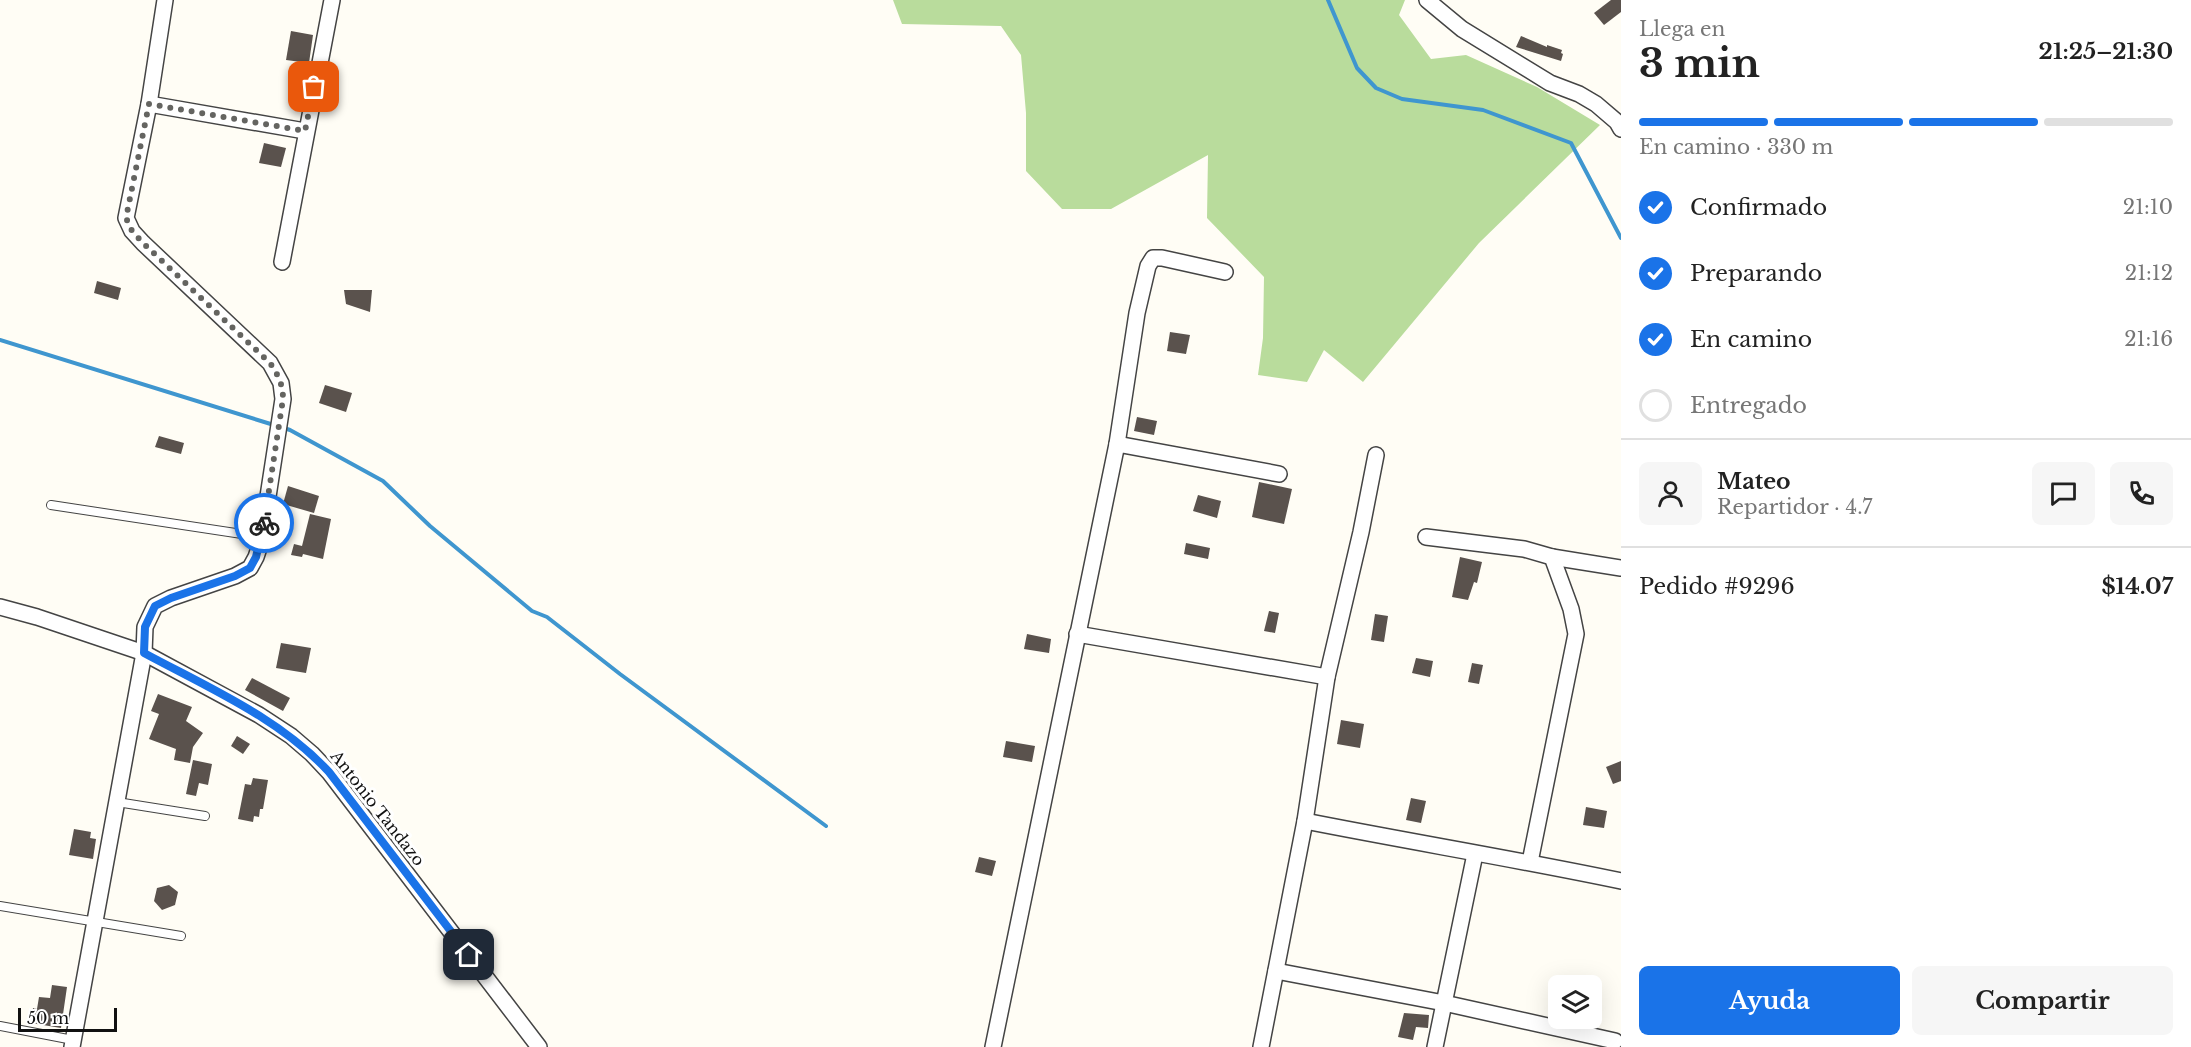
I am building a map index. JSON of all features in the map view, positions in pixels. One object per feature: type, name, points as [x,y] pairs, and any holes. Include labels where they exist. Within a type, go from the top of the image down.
[{"type":"street","points":[[72,1044],[144,653],[145,627],[155,606],[171,598],[235,576],[250,568],[262,537],[283,399],[281,383],[270,363],[132,231],[126,218],[149,104],[165,0]]},
{"type":"street","points":[[282,262],[305,131],[332,0]]},
{"type":"street","points":[[1427,0],[1462,29],[1550,83],[1579,94],[1596,104],[1617,122],[1621,129]]},
{"type":"street","points":[[149,104],[305,131]]},
{"type":"street","points":[[993,1047],[1117,444],[1137,313],[1148,266],[1154,258],[1162,258],[1225,272]]},
{"type":"street","points":[[1117,444],[1279,474]]},
{"type":"street","points":[[1261,1047],[1305,821],[1327,677],[1361,532],[1376,456]]},
{"type":"street","points":[[1426,537],[1524,549],[1621,568]]},
{"type":"street","points":[[1530,862],[1576,634],[1571,609],[1552,556]]},
{"type":"street","name":"Antonio Tandazo","points":[[0,607],[144,653],[260,715],[291,736],[329,772],[539,1047]]},
{"type":"street","points":[[1077,634],[1327,677]]},
{"type":"street","points":[[1305,821],[1621,880]]},
{"type":"street","points":[[1436,1047],[1475,854]]},
{"type":"street","points":[[1276,971],[1444,1003],[1615,1041]]},
{"type":"lane","points":[[51,505],[262,537]]},
{"type":"lane","points":[[117,802],[205,816]]},
{"type":"lane","points":[[0,906],[181,936]]},
{"type":"lane","points":[[0,1026],[72,1044]]},
{"type":"green space","points":[[893,0],[1405,0],[1399,15],[1431,59],[1466,55],[1537,87],[1600,125],[1479,243],[1363,382],[1324,350],[1307,382],[1258,375],[1263,338],[1264,277],[1207,218],[1208,155],[1111,209],[1062,209],[1026,171],[1026,113],[1021,55],[1001,26],[902,24]]},
{"type":"building","points":[[1611,0],[1621,0],[1621,12],[1604,25],[1594,13]]},
{"type":"building","points":[[291,31],[313,35],[309,63],[286,60]]},
{"type":"building","points":[[1521,36],[1547,47],[1547,45],[1562,50],[1561,61],[1516,47]]},
{"type":"building","points":[[264,143],[286,148],[281,167],[259,163]]},
{"type":"building","points":[[97,281],[121,288],[118,300],[94,293]]},
{"type":"building","points":[[344,290],[372,290],[370,312],[346,304]]},
{"type":"building","points":[[1170,332],[1190,335],[1186,354],[1167,351]]},
{"type":"building","points":[[325,385],[352,393],[346,412],[319,403]]},
{"type":"building","points":[[1137,417],[1157,421],[1154,435],[1134,431]]},
{"type":"building","points":[[159,436],[184,443],[181,454],[155,447]]},
{"type":"building","points":[[1259,482],[1292,489],[1284,524],[1252,517]]},
{"type":"building","points":[[288,486],[319,496],[314,513],[283,504]]},
{"type":"building","points":[[1198,495],[1221,501],[1217,518],[1193,511]]},
{"type":"building","points":[[310,514],[331,519],[323,559],[303,554],[302,557],[291,555],[294,544],[302,546]]},
{"type":"building","points":[[1186,543],[1210,548],[1208,559],[1184,554]]},
{"type":"building","points":[[1460,557],[1482,562],[1477,583],[1474,582],[1468,600],[1452,597]]},
{"type":"building","points":[[1269,611],[1279,613],[1275,633],[1264,631]]},
{"type":"building","points":[[1375,614],[1388,616],[1384,642],[1371,640]]},
{"type":"building","points":[[1027,634],[1051,639],[1049,653],[1024,649]]},
{"type":"building","points":[[281,643],[311,648],[306,673],[276,668]]},
{"type":"building","points":[[1416,658],[1433,661],[1430,677],[1412,673]]},
{"type":"building","points":[[1472,663],[1483,665],[1479,684],[1468,682]]},
{"type":"building","points":[[252,678],[290,698],[283,711],[245,690]]},
{"type":"building","points":[[158,694],[192,707],[186,721],[203,733],[193,747],[190,763],[174,760],[176,749],[149,739],[159,714],[151,711]]},
{"type":"building","points":[[1341,720],[1364,724],[1360,748],[1337,744]]},
{"type":"building","points":[[237,736],[250,744],[243,754],[231,746]]},
{"type":"building","points":[[1006,741],[1035,746],[1032,762],[1003,757]]},
{"type":"building","points":[[193,760],[212,764],[208,785],[199,783],[196,796],[186,794]]},
{"type":"building","points":[[1621,761],[1621,781],[1613,784],[1606,767]]},
{"type":"building","points":[[253,778],[268,780],[263,809],[260,809],[259,817],[254,816],[253,822],[238,819],[245,784],[251,785]]},
{"type":"building","points":[[1411,798],[1426,801],[1421,823],[1406,820]]},
{"type":"building","points":[[1586,807],[1607,811],[1604,828],[1583,825]]},
{"type":"building","points":[[74,829],[91,832],[90,838],[96,839],[93,859],[69,855]]},
{"type":"building","points":[[979,857],[996,861],[992,876],[975,872]]},
{"type":"building","points":[[169,885],[178,892],[175,905],[162,910],[154,901],[157,888]]},
{"type":"building","points":[[52,985],[67,987],[61,1028],[31,1023],[33,1008],[37,1009],[39,997],[50,998]]},
{"type":"building","points":[[1404,1013],[1429,1015],[1428,1028],[1416,1027],[1413,1040],[1398,1037]]},
{"type":"waterway","points":[[1328,0],[1357,68],[1376,88],[1402,99],[1483,110],[1571,143],[1621,238]]},
{"type":"waterway","points":[[0,340],[274,425]]},
{"type":"waterway","points":[[281,427],[383,481],[430,526],[532,611],[547,617],[620,674],[826,826]]},
{"type":"way so far","points":[[264,523],[283,399],[281,383],[270,363],[143,243],[132,231],[126,218],[149,104],[305,131],[314,87]]},
{"type":"route","points":[[264,523],[261,542],[250,568],[235,576],[171,598],[155,606],[145,627],[144,653],[260,715],[291,736],[312,754],[329,772],[469,955]]}]
